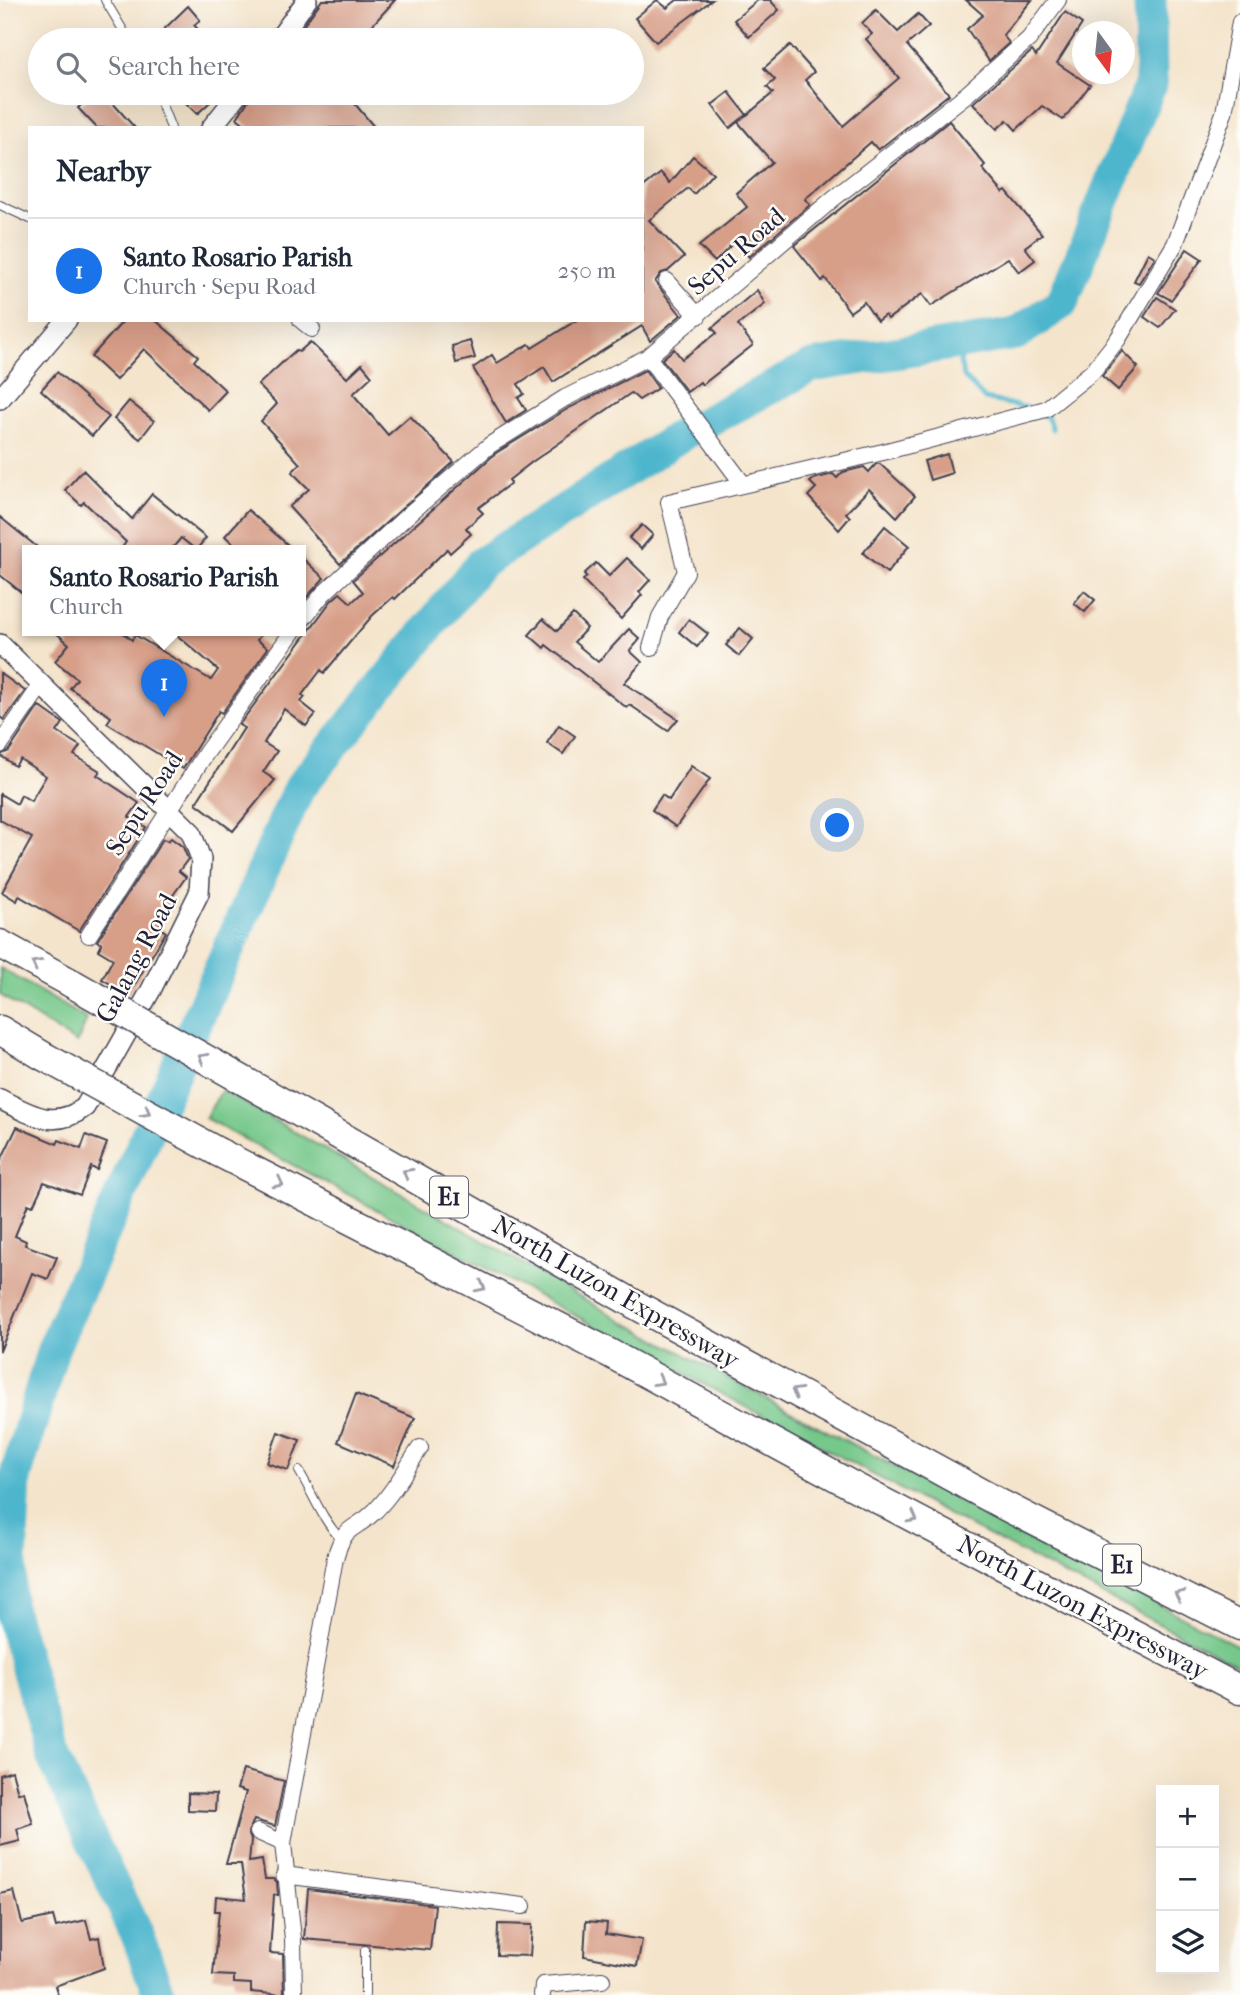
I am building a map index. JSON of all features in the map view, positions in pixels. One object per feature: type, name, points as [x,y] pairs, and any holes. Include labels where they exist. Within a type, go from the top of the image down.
[{"type":"highway","name":"North Luzon Expressway","points":[[0,944],[648,1312],[1003,1504],[1240,1626]]},
{"type":"highway","name":"North Luzon Expressway","points":[[0,1030],[218,1152],[587,1342],[842,1481],[1240,1689]]},
{"type":"street","points":[[287,28],[307,0]]},
{"type":"street","name":"Sepu Road","points":[[306,615],[324,594],[390,531],[490,445],[565,398],[648,357],[834,198],[967,94],[1029,39],[1058,0]]},
{"type":"street","points":[[651,648],[660,617],[686,572],[670,502],[738,478],[883,452],[1046,409],[1092,372],[1118,339],[1175,244],[1224,113],[1240,22]]},
{"type":"street","points":[[219,125],[232,105]]},
{"type":"street","points":[[667,281],[698,316]]},
{"type":"street","points":[[0,399],[65,322]]},
{"type":"street","points":[[648,357],[738,478]]},
{"type":"street","name":"Sepu Road","points":[[89,935],[169,809],[290,636]]},
{"type":"street","name":"Galang Road","points":[[0,644],[40,687],[191,832],[198,846],[202,875],[199,893],[151,990],[86,1107],[63,1120],[47,1120],[2,1105]]},
{"type":"street","points":[[0,744],[40,687]]},
{"type":"street","points":[[294,1995],[293,1939],[284,1875],[283,1843],[341,1539],[346,1530],[376,1511],[400,1481],[420,1448]]},
{"type":"street","points":[[258,1832],[283,1843]]},
{"type":"street","points":[[284,1875],[523,1906]]},
{"type":"street","points":[[542,1995],[543,1985],[553,1982],[602,1980]]},
{"type":"lane","points":[[105,0],[122,28]]},
{"type":"lane","points":[[162,105],[170,126]]},
{"type":"lane","points":[[0,205],[28,218]]},
{"type":"lane","points":[[299,1471],[316,1497],[326,1524],[341,1539]]},
{"type":"lane","points":[[365,1950],[365,1995]]},
{"type":"green space","points":[[0,968],[87,1019],[77,1043],[0,995]]},
{"type":"green space","points":[[222,1090],[619,1319],[1240,1647],[1240,1666],[945,1513],[205,1118]]},
{"type":"building","points":[[322,0],[395,0],[370,28],[302,28]]},
{"type":"building","points":[[657,0],[667,8],[677,0],[712,0],[656,42],[635,18]]},
{"type":"building","points":[[758,0],[770,0],[779,10],[749,37],[734,20]]},
{"type":"building","points":[[966,0],[1032,0],[1003,35],[1009,43],[989,61],[967,29],[983,15]]},
{"type":"building","points":[[188,6],[200,20],[194,25],[197,28],[165,28]]},
{"type":"building","points":[[876,10],[898,32],[918,14],[929,26],[907,45],[949,94],[878,150],[871,142],[805,199],[810,205],[749,257],[735,241],[715,262],[699,246],[747,207],[736,193],[772,162],[738,122],[746,115],[730,128],[712,105],[729,92],[747,115],[773,93],[767,87],[775,80],[764,68],[790,45],[814,72],[805,80],[843,126],[899,78],[866,39],[872,34],[862,23]]},
{"type":"building","points":[[1065,12],[1078,21],[1072,21],[1072,40],[1057,63],[1072,73],[1072,84],[1090,85],[1063,120],[1042,106],[1016,130],[1007,120],[997,129],[973,103],[1032,51],[1036,56]]},
{"type":"building","points":[[81,105],[115,105],[133,126],[95,126],[78,108]]},
{"type":"building","points":[[188,105],[207,105],[197,114]]},
{"type":"building","points":[[245,105],[356,105],[373,126],[247,126],[237,118]]},
{"type":"building","points":[[949,121],[985,165],[982,168],[1003,193],[1006,191],[1042,234],[1025,247],[1035,260],[1019,272],[1008,258],[931,306],[922,294],[888,319],[885,315],[877,321],[864,302],[850,312],[825,278],[822,281],[794,246]]},
{"type":"building","points":[[693,156],[713,173],[694,194],[688,188],[649,220],[684,257],[668,271],[661,273],[655,282],[681,315],[650,341],[642,326],[553,382],[544,367],[518,384],[524,394],[518,398],[526,410],[506,423],[473,368],[492,355],[497,363],[529,344],[532,348],[574,322],[644,322],[644,186],[661,173],[670,183]]},
{"type":"building","points":[[1187,249],[1202,259],[1171,300],[1158,293]]},
{"type":"building","points":[[1148,253],[1155,257],[1139,283],[1134,281]]},
{"type":"building","points":[[757,290],[765,304],[738,325],[753,345],[702,385],[700,382],[687,392],[662,359],[674,349],[682,359],[717,333],[712,328]]},
{"type":"building","points":[[1157,297],[1175,309],[1160,328],[1144,317]]},
{"type":"building","points":[[122,322],[157,322],[198,356],[194,361],[226,391],[208,410],[144,349],[116,380],[91,357]]},
{"type":"building","points":[[470,341],[475,358],[456,363],[452,346]]},
{"type":"building","points":[[310,342],[347,378],[362,364],[372,376],[353,394],[388,435],[410,416],[454,462],[340,564],[289,507],[309,489],[292,472],[300,464],[261,421],[277,404],[258,385],[296,350],[299,352]]},
{"type":"building","points":[[1122,351],[1138,367],[1118,390],[1102,376]]},
{"type":"building","points":[[645,370],[658,388],[639,400],[631,393],[509,480],[511,483],[478,508],[483,513],[466,528],[471,534],[450,553],[447,549],[395,599],[393,597],[372,616],[324,673],[321,670],[302,695],[305,697],[301,702],[316,714],[306,726],[284,709],[264,743],[277,751],[263,772],[275,780],[233,831],[196,803],[244,728],[239,725],[331,601],[340,593],[351,603],[363,592],[353,580],[496,453],[569,408]]},
{"type":"building","points":[[57,372],[109,417],[92,436],[41,390]]},
{"type":"building","points":[[129,401],[154,421],[140,439],[114,419]]},
{"type":"building","points":[[947,454],[952,473],[930,480],[924,461]]},
{"type":"building","points":[[876,464],[880,464],[915,496],[897,517],[869,489],[846,513],[850,517],[839,530],[808,496],[816,488],[810,482],[833,474],[837,478],[843,472],[864,467],[869,472]]},
{"type":"building","points":[[83,470],[132,519],[152,494],[206,538],[200,545],[190,545],[181,538],[175,545],[124,545],[126,542],[84,502],[81,505],[65,490]]},
{"type":"building","points":[[248,510],[288,545],[235,545],[225,536]]},
{"type":"building","points":[[0,517],[35,545],[22,545],[22,593],[0,575]]},
{"type":"building","points":[[642,525],[653,535],[641,549],[629,538]]},
{"type":"building","points":[[885,526],[909,546],[887,573],[863,553]]},
{"type":"building","points":[[627,558],[650,580],[639,592],[642,595],[621,619],[583,580],[587,577],[584,574],[596,563],[609,576]]},
{"type":"building","points":[[306,562],[324,578],[306,596]]},
{"type":"building","points":[[1084,591],[1095,600],[1085,612],[1074,603]]},
{"type":"building","points":[[573,614],[587,628],[574,642],[598,662],[629,629],[640,639],[630,651],[642,662],[624,683],[678,719],[668,731],[630,705],[627,708],[546,645],[544,648],[529,635],[543,619],[557,631]]},
{"type":"building","points":[[689,619],[708,634],[697,647],[679,632]]},
{"type":"building","points":[[740,628],[753,639],[739,656],[726,645]]},
{"type":"building","points":[[60,636],[127,636],[132,640],[137,636],[211,680],[218,670],[178,636],[260,636],[257,640],[268,648],[222,713],[219,711],[183,769],[107,723],[111,717],[70,688],[77,679],[55,661],[69,644]]},
{"type":"building","points":[[0,673],[25,691],[4,720],[0,717]]},
{"type":"building","points":[[39,706],[63,723],[57,732],[80,746],[74,755],[100,771],[97,775],[139,803],[129,817],[146,827],[79,931],[19,896],[17,901],[2,892],[32,838],[0,820],[0,794],[17,804],[21,795],[31,801],[46,776],[20,759],[15,766],[0,755],[9,751]]},
{"type":"building","points":[[559,725],[575,736],[563,754],[547,743]]},
{"type":"building","points":[[691,766],[710,779],[676,827],[652,810],[662,795],[669,800]]},
{"type":"building","points":[[171,838],[183,847],[188,859],[179,871],[186,877],[171,898],[176,902],[158,927],[166,932],[129,994],[102,979],[113,959],[98,950],[102,944],[97,941],[163,839],[168,841]]},
{"type":"building","points":[[17,1127],[57,1144],[59,1140],[81,1149],[86,1135],[107,1143],[97,1170],[91,1167],[80,1195],[44,1182],[33,1206],[28,1204],[15,1236],[26,1241],[25,1245],[57,1257],[48,1279],[32,1273],[0,1351],[0,1162]]},
{"type":"building","points":[[356,1394],[415,1418],[394,1466],[338,1442]]},
{"type":"building","points":[[278,1432],[300,1440],[288,1470],[267,1463]]},
{"type":"building","points":[[243,1770],[284,1781],[275,1826],[254,1820],[248,1832],[251,1840],[249,1862],[262,1860],[265,1879],[274,1879],[277,1882],[278,1895],[274,1895],[270,1953],[283,1954],[284,1995],[251,1992],[251,1984],[234,1983],[234,1976],[213,1975],[219,1911],[215,1911],[216,1896],[246,1899],[241,1864],[226,1864],[246,1792],[237,1789]]},
{"type":"building","points":[[12,1771],[18,1793],[24,1792],[33,1824],[17,1829],[20,1841],[0,1846],[0,1775]]},
{"type":"building","points":[[188,1793],[216,1794],[215,1811],[188,1810]]},
{"type":"building","points":[[308,1889],[435,1905],[430,1950],[304,1939]]},
{"type":"building","points":[[14,1891],[22,1923],[53,1916],[56,1927],[86,1920],[91,1939],[99,1937],[104,1968],[55,1986],[58,1995],[0,1995],[0,1894]]},
{"type":"building","points":[[586,1921],[607,1923],[606,1934],[642,1940],[637,1966],[584,1956]]},
{"type":"building","points":[[498,1924],[532,1925],[530,1956],[497,1955]]},
{"type":"waterway","points":[[159,1995],[137,1935],[52,1756],[9,1604],[15,1478],[53,1349],[299,788],[480,564],[683,434],[812,366],[1016,334],[1062,303],[1151,83],[1150,0]]},
{"type":"waterway","points":[[969,341],[960,362],[964,377],[985,399],[1028,408]]},
{"type":"waterway","points":[[1043,415],[1048,418],[1052,429]]},
{"type":"place","name":"Santo Rosario Parish","points":[[164,717]]}]
